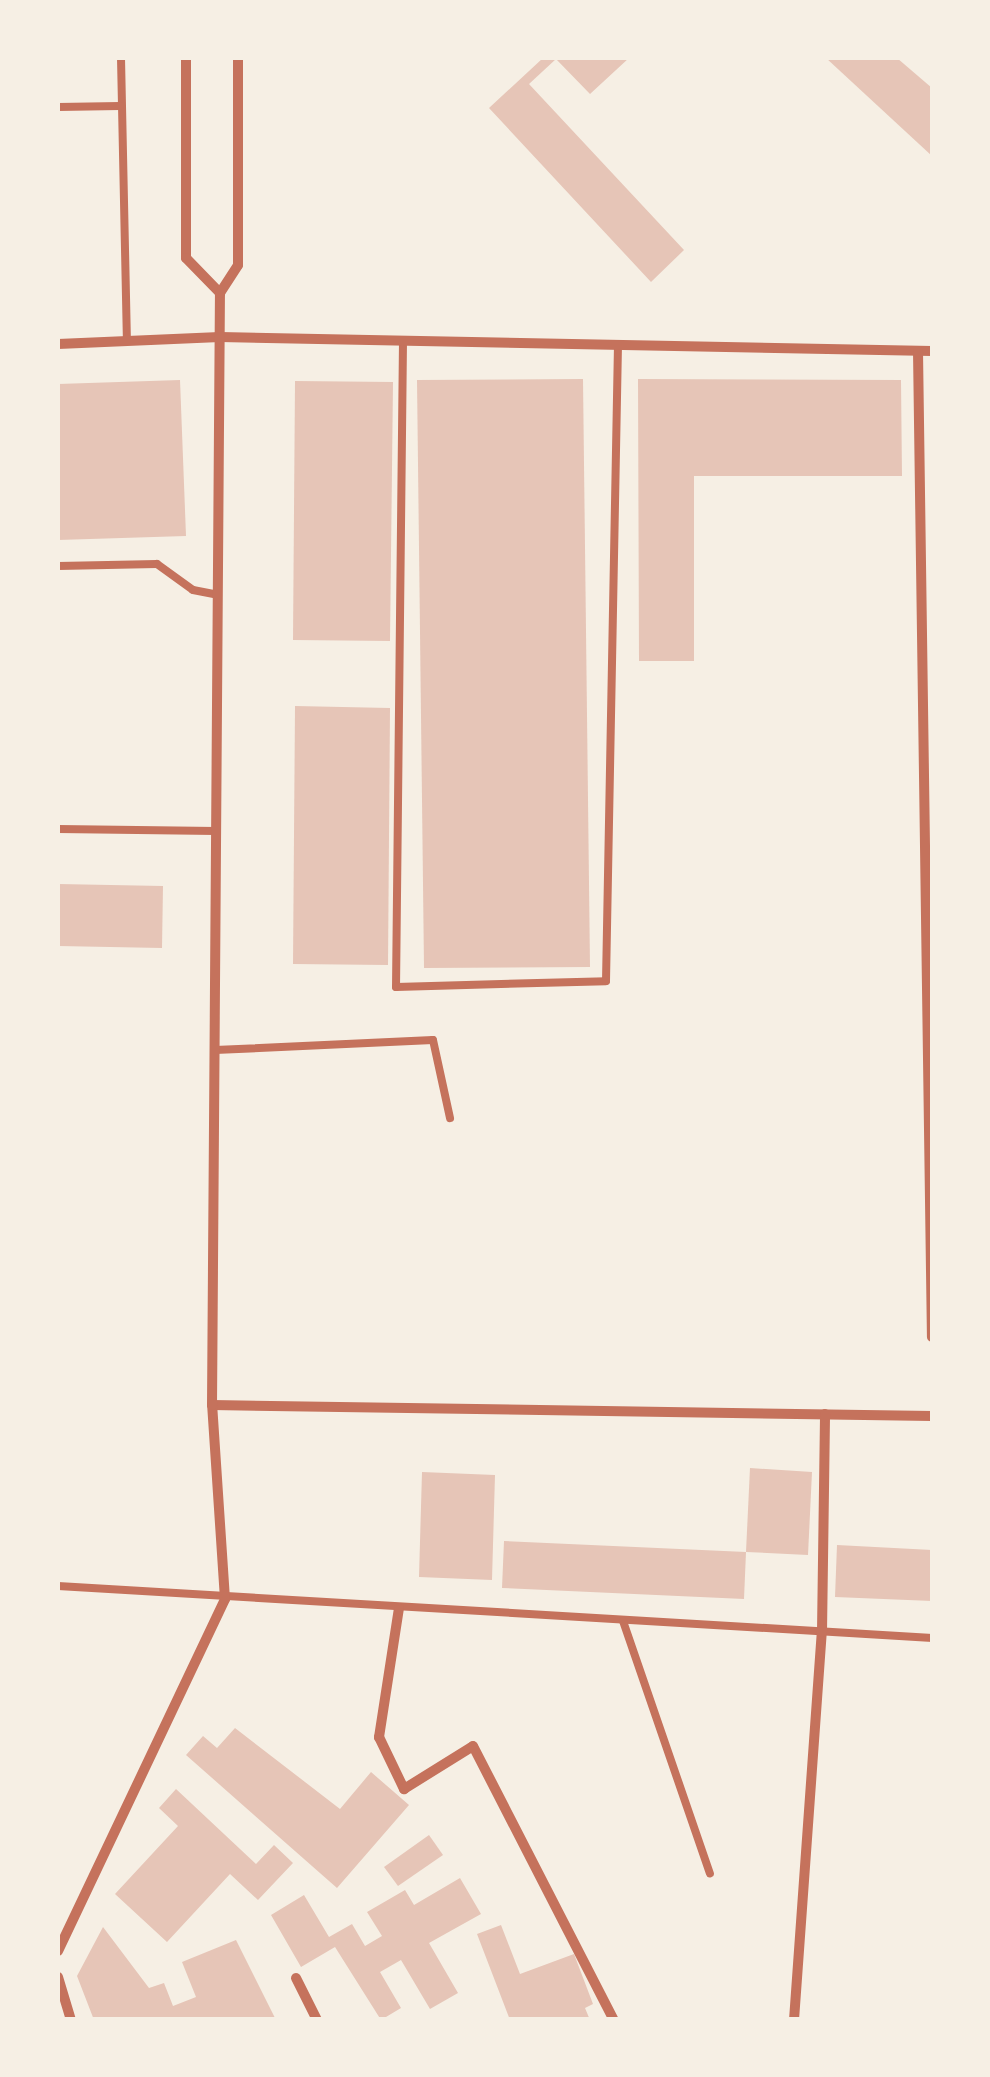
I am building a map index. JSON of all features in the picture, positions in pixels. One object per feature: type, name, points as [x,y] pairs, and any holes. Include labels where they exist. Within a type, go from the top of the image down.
[{"type":"street","points":[[186,58],[186,258],[220,293]]},
{"type":"street","points":[[58,1952],[225,1599],[212,1405],[220,293],[238,265],[238,58]]},
{"type":"street","points":[[58,344],[220,337],[932,351]]},
{"type":"street","points":[[918,351],[929,913],[932,1337]]},
{"type":"street","points":[[212,1405],[932,1416]]},
{"type":"street","points":[[794,2020],[822,1632],[825,1414]]},
{"type":"street","points":[[399,1608],[379,1737],[404,1789],[474,1746],[614,2020]]},
{"type":"street","points":[[58,1978],[71,2020]]},
{"type":"street","points":[[296,1978],[317,2020]]},
{"type":"lane","points":[[121,58],[127,341]]},
{"type":"lane","points":[[58,107],[120,106]]},
{"type":"lane","points":[[403,341],[396,987],[606,981],[618,346]]},
{"type":"lane","points":[[58,566],[157,564],[193,590],[218,595]]},
{"type":"lane","points":[[58,829],[216,831]]},
{"type":"lane","points":[[214,1050],[433,1040],[450,1118]]},
{"type":"lane","points":[[58,1586],[225,1599],[932,1638]]},
{"type":"lane","points":[[623,1621],[710,1873]]},
{"type":"building","points":[[543,58],[629,58],[590,94],[556,59],[529,84],[684,250],[651,282],[489,108]]},
{"type":"building","points":[[826,58],[897,58],[932,88],[932,156]]},
{"type":"building","points":[[583,379],[590,967],[424,968],[417,380]]},
{"type":"building","points":[[638,379],[901,380],[902,476],[694,476],[694,661],[639,661]]},
{"type":"building","points":[[180,380],[186,536],[58,540],[58,384]]},
{"type":"building","points":[[295,381],[393,382],[390,641],[293,640]]},
{"type":"building","points":[[295,706],[390,708],[388,965],[293,964]]},
{"type":"building","points":[[58,884],[163,886],[162,948],[58,946]]},
{"type":"building","points":[[750,1468],[812,1472],[808,1555],[746,1552]]},
{"type":"building","points":[[422,1472],[495,1475],[492,1580],[419,1577]]},
{"type":"building","points":[[504,1541],[746,1552],[744,1599],[502,1588]]},
{"type":"building","points":[[837,1545],[932,1550],[932,1601],[835,1597]]},
{"type":"building","points":[[235,1728],[340,1809],[371,1772],[409,1805],[337,1888],[186,1755],[203,1736],[217,1748]]},
{"type":"building","points":[[176,1789],[256,1864],[274,1845],[293,1863],[258,1900],[230,1874],[167,1942],[115,1894],[178,1826],[159,1808]]},
{"type":"building","points":[[429,1835],[443,1855],[398,1886],[384,1867]]},
{"type":"building","points":[[460,1878],[481,1914],[429,1943],[458,1993],[430,2009],[401,1960],[380,1972],[401,2008],[381,2020],[335,1947],[301,1967],[271,1915],[304,1895],[329,1937],[352,1924],[365,1946],[382,1936],[367,1912],[405,1890],[414,1905]]},
{"type":"building","points":[[501,1925],[520,1974],[574,1954],[593,2004],[585,2008],[590,2020],[510,2020],[477,1934]]},
{"type":"building","points":[[103,1927],[149,1988],[164,1983],[173,2006],[196,1997],[182,1962],[236,1940],[276,2020],[94,2020],[77,1976]]}]
